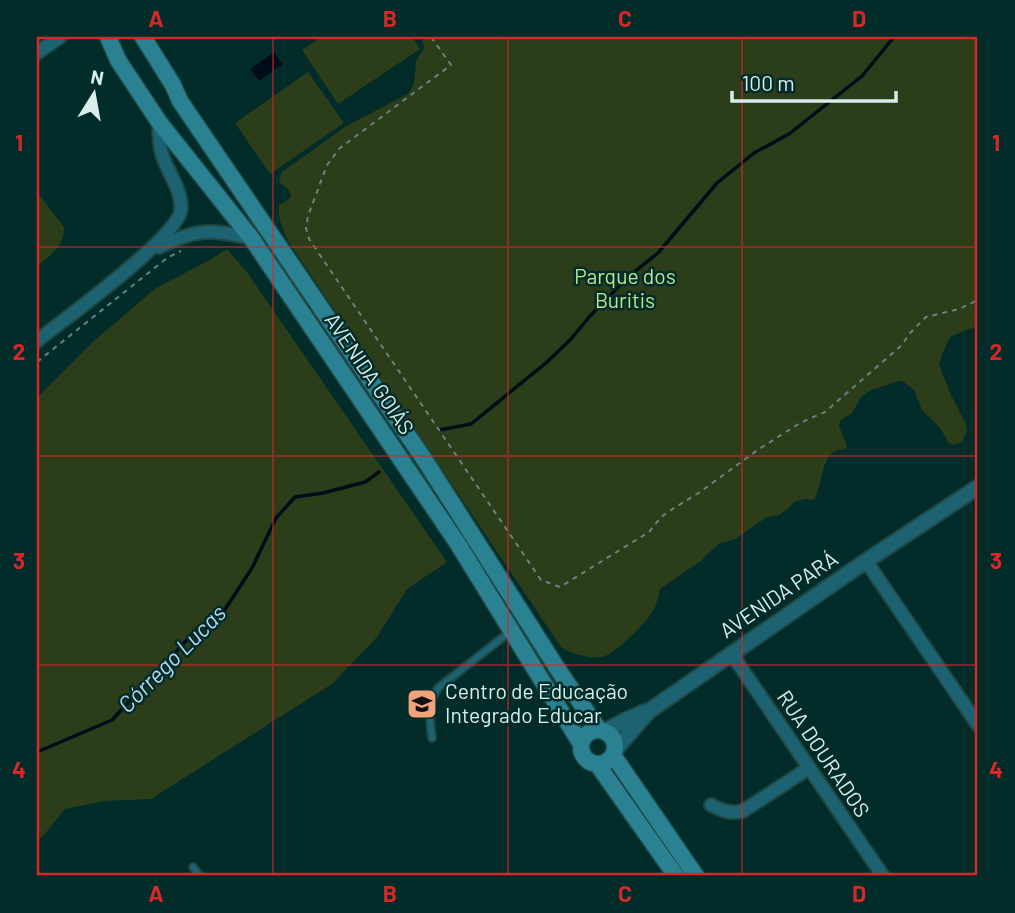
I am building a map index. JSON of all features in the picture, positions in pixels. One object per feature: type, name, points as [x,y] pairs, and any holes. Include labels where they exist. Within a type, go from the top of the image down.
[{"type":"main road","name":"AVENIDA GOIÁS","points":[[108,37],[118,60],[156,118],[252,239],[458,544],[581,744]]},
{"type":"main road","name":"AVENIDA GOIÁS","points":[[147,38],[180,101],[426,462],[557,668],[602,730]]},
{"type":"main road","points":[[156,118],[180,101]]},
{"type":"main road","points":[[614,752],[606,762],[591,763],[582,755],[581,744],[586,735],[594,730],[602,730],[613,740],[614,752],[696,876]]},
{"type":"main road","points":[[597,764],[676,876]]},
{"type":"street","points":[[37,52],[60,37]]},
{"type":"street","points":[[37,341],[149,252],[174,226],[181,211],[181,201],[161,153],[156,118]]},
{"type":"street","points":[[149,252],[189,234],[206,231],[252,239]]},
{"type":"street","name":"AVENIDA PARÁ","points":[[614,752],[649,710],[866,561],[978,488]]},
{"type":"street","points":[[866,561],[978,725]]},
{"type":"street","name":"RUA DOURADOS","points":[[731,653],[883,876]]},
{"type":"street","points":[[602,730],[649,710]]},
{"type":"street","points":[[711,805],[725,813],[743,811],[809,768]]},
{"type":"lane","points":[[432,738],[429,706],[432,696],[438,688],[512,630]]},
{"type":"lane","points":[[193,867],[200,876]]},
{"type":"path","points":[[431,37],[451,65],[340,148],[327,165],[306,228],[309,239],[541,580],[560,587],[649,532],[664,515],[759,449],[800,423],[825,412],[902,345],[926,317],[959,309],[978,300]]},
{"type":"path","points":[[37,362],[167,258],[189,247]]},
{"type":"green space","points":[[321,37],[412,37],[420,49],[338,104],[302,50]]},
{"type":"green space","name":"Parque dos Buritis","points":[[422,37],[978,37],[978,326],[950,337],[939,365],[966,424],[967,431],[962,442],[954,445],[949,443],[940,428],[922,410],[914,390],[904,382],[899,381],[871,390],[861,397],[852,413],[840,421],[839,426],[847,446],[826,461],[814,500],[794,502],[779,515],[767,517],[735,539],[719,544],[702,560],[660,589],[656,605],[648,619],[607,655],[586,657],[561,647],[288,241],[282,228],[279,205],[291,195],[279,180],[282,172],[346,126],[408,94],[414,84],[416,61],[424,48]]},
{"type":"green space","points":[[308,72],[344,123],[270,174],[235,123]]},
{"type":"green space","points":[[37,192],[64,227],[59,245],[37,266]]},
{"type":"green space","points":[[227,249],[246,271],[447,562],[407,589],[377,637],[332,684],[151,799],[104,801],[65,809],[37,840],[37,398],[95,340],[156,288]]},
{"type":"water","points":[[274,52],[283,64],[259,81],[250,69]]},
{"type":"waterway","name":"Córrego Lucas","points":[[439,430],[471,424],[547,362],[628,277],[658,253],[717,183],[754,153],[789,134],[862,76],[894,37]]},
{"type":"waterway","name":"Córrego Lucas","points":[[37,752],[112,720],[198,628],[222,614],[252,568],[276,518],[295,497],[365,482],[379,472]]},
{"type":"place","name":"Centro de Educação Integrado Educar","points":[[422,704]]}]
